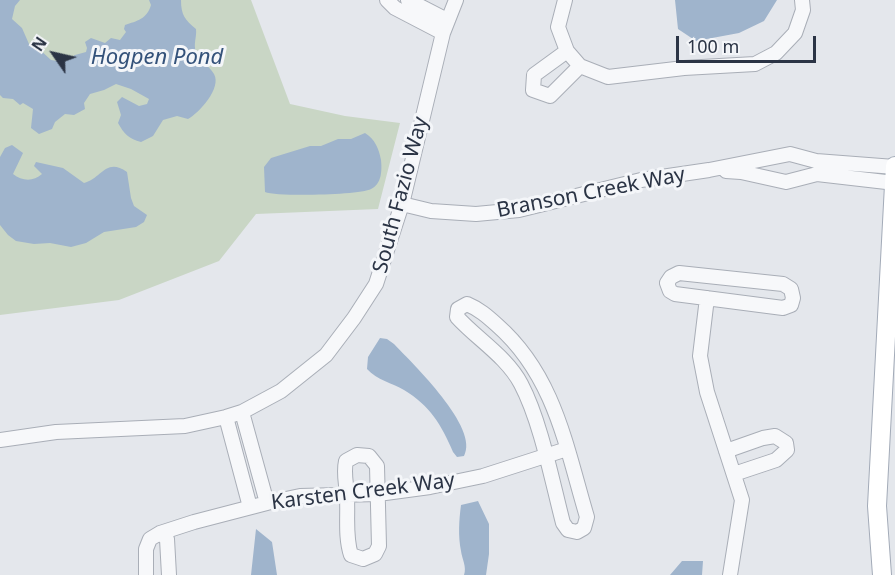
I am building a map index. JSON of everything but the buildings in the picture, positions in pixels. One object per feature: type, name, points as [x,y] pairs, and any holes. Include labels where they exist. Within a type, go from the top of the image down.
[{"type":"main road","points":[[882,575],[877,506],[895,167]]},
{"type":"street","points":[[387,0],[395,8],[445,26]]},
{"type":"street","points":[[408,0],[445,26]]},
{"type":"street","name":"South Fazio Way","points":[[0,440],[56,432],[185,426],[226,417],[242,412],[281,391],[326,355],[376,284],[402,204],[445,26],[456,0]]},
{"type":"street","points":[[565,0],[558,27],[567,51],[586,69],[608,77],[684,68],[755,64],[776,53],[795,33],[803,10],[802,0]]},
{"type":"street","points":[[567,51],[534,75],[533,90],[550,96],[586,69]]},
{"type":"street","name":"Branson Creek Way","points":[[402,204],[431,211],[476,214],[508,211],[642,180],[790,154],[816,168],[895,183]]},
{"type":"street","points":[[765,160],[766,177]]},
{"type":"street","name":"Branson Creek Way","points":[[709,170],[741,172],[786,182],[816,168],[895,167]]},
{"type":"street","points":[[679,273],[783,284],[791,289],[793,298],[791,305],[783,308],[707,298],[675,294],[670,291],[667,284],[671,276],[679,273]]},
{"type":"street","points":[[707,298],[700,356],[707,392],[742,500],[730,575]]},
{"type":"street","points":[[467,304],[478,308],[514,340],[538,374],[556,410],[567,450],[587,517],[584,528],[577,532],[568,530],[563,523],[535,421],[520,383],[497,354],[457,317],[458,309],[467,304]]},
{"type":"street","points":[[242,412],[267,503]]},
{"type":"street","points":[[226,417],[250,507]]},
{"type":"street","points":[[726,451],[775,436],[786,443],[787,450],[776,460],[734,474]]},
{"type":"street","name":"Karsten Creek Way","points":[[160,533],[250,507],[300,496],[378,494],[430,487],[472,478],[567,450]]},
{"type":"street","points":[[357,455],[369,456],[377,466],[378,494],[379,546],[375,554],[363,559],[351,555],[347,544],[347,495],[344,473],[346,461],[357,455]]},
{"type":"street","points":[[146,575],[146,549],[150,539],[160,533],[167,539],[169,575]]},
{"type":"green space","points":[[0,0],[251,0],[290,104],[345,116],[400,123],[378,209],[256,214],[219,261],[119,300],[0,315]]},
{"type":"water","name":"Hogpen Pond","points":[[0,0],[20,0],[15,6],[12,19],[22,28],[29,44],[38,48],[51,60],[64,62],[75,55],[86,52],[85,42],[91,38],[105,43],[111,38],[120,40],[126,32],[125,25],[141,19],[147,13],[151,5],[149,0],[181,0],[184,17],[196,29],[196,52],[214,74],[215,86],[208,100],[193,116],[188,119],[177,116],[163,120],[153,136],[141,142],[130,138],[120,127],[118,123],[121,115],[117,102],[122,97],[139,106],[147,104],[149,99],[116,84],[90,94],[84,103],[85,109],[74,115],[65,114],[55,122],[52,129],[39,134],[31,128],[33,109],[0,95]]},
{"type":"water","points":[[675,0],[777,0],[764,21],[739,33],[696,41],[678,29]]},
{"type":"water","points":[[365,133],[376,145],[381,160],[381,172],[375,187],[351,193],[318,195],[265,192],[264,167],[271,158],[310,146],[321,146],[338,139],[351,139]]},
{"type":"water","points":[[12,145],[23,153],[13,174],[24,179],[35,178],[42,174],[34,166],[36,162],[63,168],[84,183],[109,168],[120,168],[127,172],[134,206],[147,215],[144,222],[136,227],[104,232],[86,243],[71,247],[16,241],[0,225],[0,157],[5,148]]},
{"type":"water","points":[[380,338],[387,339],[394,344],[442,397],[462,430],[466,444],[464,456],[457,457],[453,452],[439,424],[428,409],[404,390],[380,379],[367,369],[368,357]]},
{"type":"water","points":[[478,501],[489,524],[486,575],[464,575],[465,566],[459,534],[461,505]]},
{"type":"water","points":[[256,529],[272,542],[277,575],[251,575]]},
{"type":"water","points":[[682,561],[703,561],[702,575],[670,575]]}]
